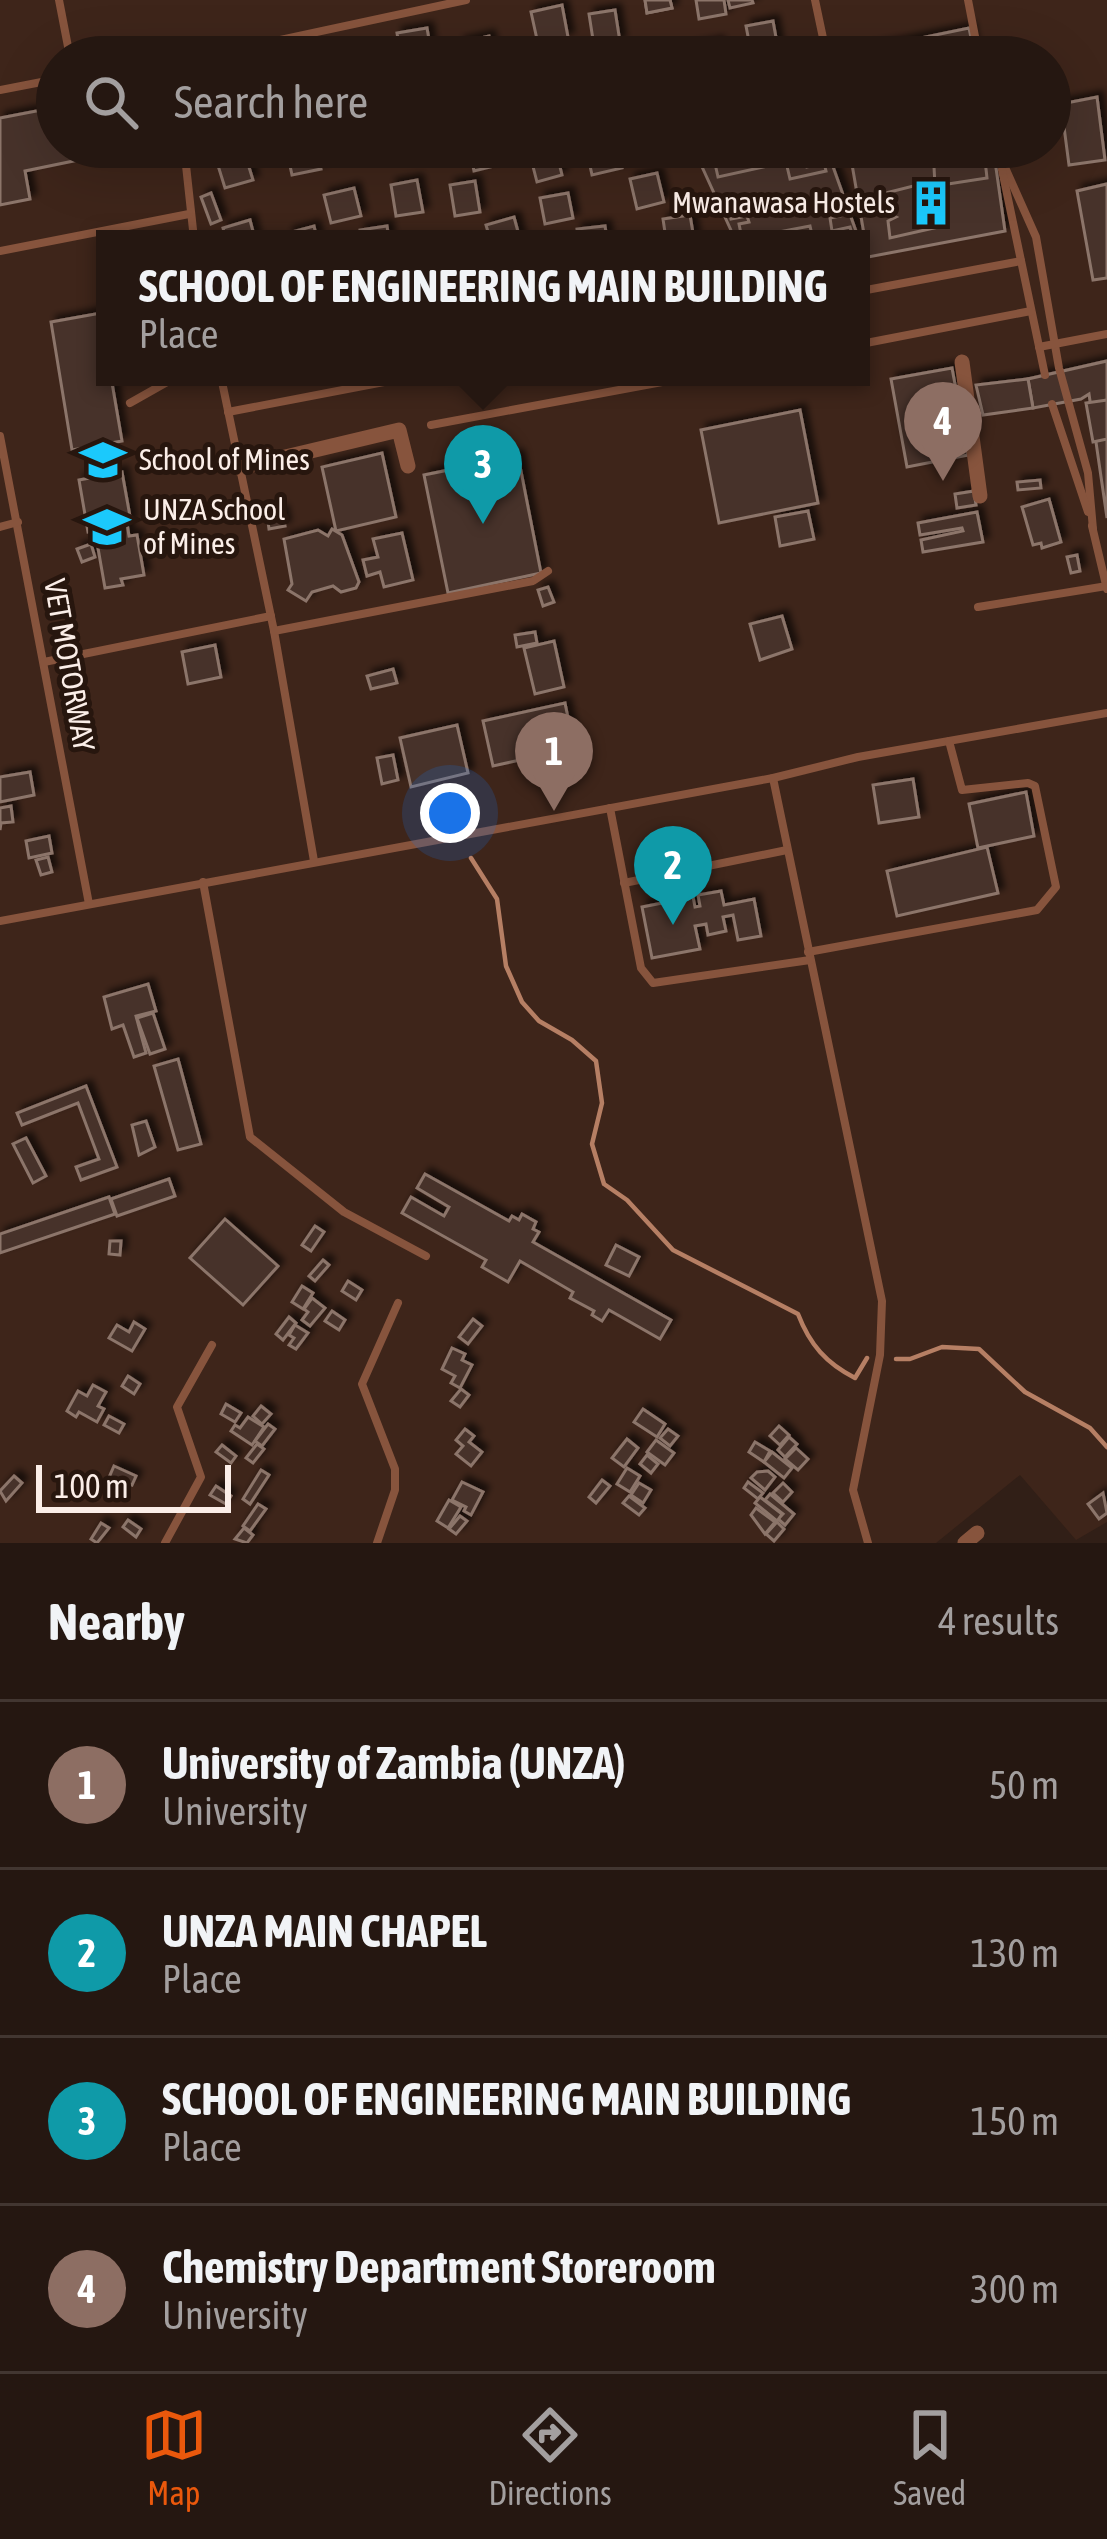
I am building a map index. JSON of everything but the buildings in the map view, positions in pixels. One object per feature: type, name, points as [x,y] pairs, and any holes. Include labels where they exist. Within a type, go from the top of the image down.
[{"type":"street","points":[[962,362],[980,496]]},
{"type":"street","points":[[239,468],[399,430],[408,466]]},
{"type":"lane","points":[[59,0],[66,36]]},
{"type":"lane","points":[[295,36],[466,0]]},
{"type":"lane","points":[[815,0],[823,36]]},
{"type":"lane","points":[[968,0],[975,36]]},
{"type":"lane","points":[[0,90],[36,83]]},
{"type":"lane","points":[[186,168],[192,230]]},
{"type":"lane","points":[[1002,168],[1045,375]]},
{"type":"lane","points":[[1006,168],[1036,237],[1054,344],[1088,473],[1093,529]]},
{"type":"lane","points":[[107,230],[189,214]]},
{"type":"lane","points":[[0,251],[96,232]]},
{"type":"lane","points":[[870,289],[1021,261]]},
{"type":"lane","points":[[870,342],[1031,311]]},
{"type":"lane","points":[[1039,347],[1107,334]]},
{"type":"lane","points":[[130,403],[160,386]]},
{"type":"lane","points":[[223,386],[274,631],[314,861]]},
{"type":"lane","points":[[228,412],[363,386]]},
{"type":"lane","points":[[431,425],[641,386]]},
{"type":"lane","points":[[978,607],[1107,587],[1103,545],[1093,529],[1052,404]]},
{"type":"lane","name":"VET MOTORWAY","points":[[0,436],[89,904]]},
{"type":"lane","points":[[0,527],[18,522]]},
{"type":"lane","points":[[274,631],[533,581],[548,571]]},
{"type":"lane","points":[[44,662],[271,616]]},
{"type":"lane","points":[[0,921],[1107,713]]},
{"type":"lane","points":[[610,808],[641,968],[653,983],[1037,910],[1056,887],[1035,786],[962,790],[949,741]]},
{"type":"lane","points":[[773,778],[882,1301],[880,1355],[853,1490],[868,1543]]},
{"type":"lane","points":[[624,883],[787,850]]},
{"type":"lane","points":[[203,882],[250,1137],[344,1212],[426,1256]]},
{"type":"lane","points":[[377,1543],[395,1490],[395,1469],[362,1384],[398,1304]]},
{"type":"lane","points":[[165,1543],[201,1477],[177,1407],[212,1345]]},
{"type":"shaded area","points":[[0,0],[1107,0],[1107,1522],[1076,1540],[1020,1475],[936,1543],[0,1543]]},
{"type":"waterway","points":[[471,858],[497,899],[506,966],[522,1002],[539,1021],[596,1061],[602,1103],[592,1144],[604,1184],[627,1200],[673,1250],[798,1314],[820,1352],[845,1372],[855,1378],[867,1358]]},
{"type":"waterway","points":[[896,1359],[942,1347],[979,1349],[1025,1392],[1090,1428],[1107,1447]]},
{"type":"place","name":"Mwanawasa Hostels","points":[[931,203]]},
{"type":"place","name":"School of Mines","points":[[103,460]]},
{"type":"place","name":"Chemistry Department Storeroom","points":[[943,481]]},
{"type":"place","name":"SCHOOL OF ENGINEERING MAIN BUILDING","points":[[483,524]]},
{"type":"place","name":"UNZA School of Mines","points":[[107,527]]},
{"type":"place","name":"University of Zambia (UNZA)","points":[[554,811]]},
{"type":"place","name":"UNZA MAIN CHAPEL","points":[[673,925]]}]
